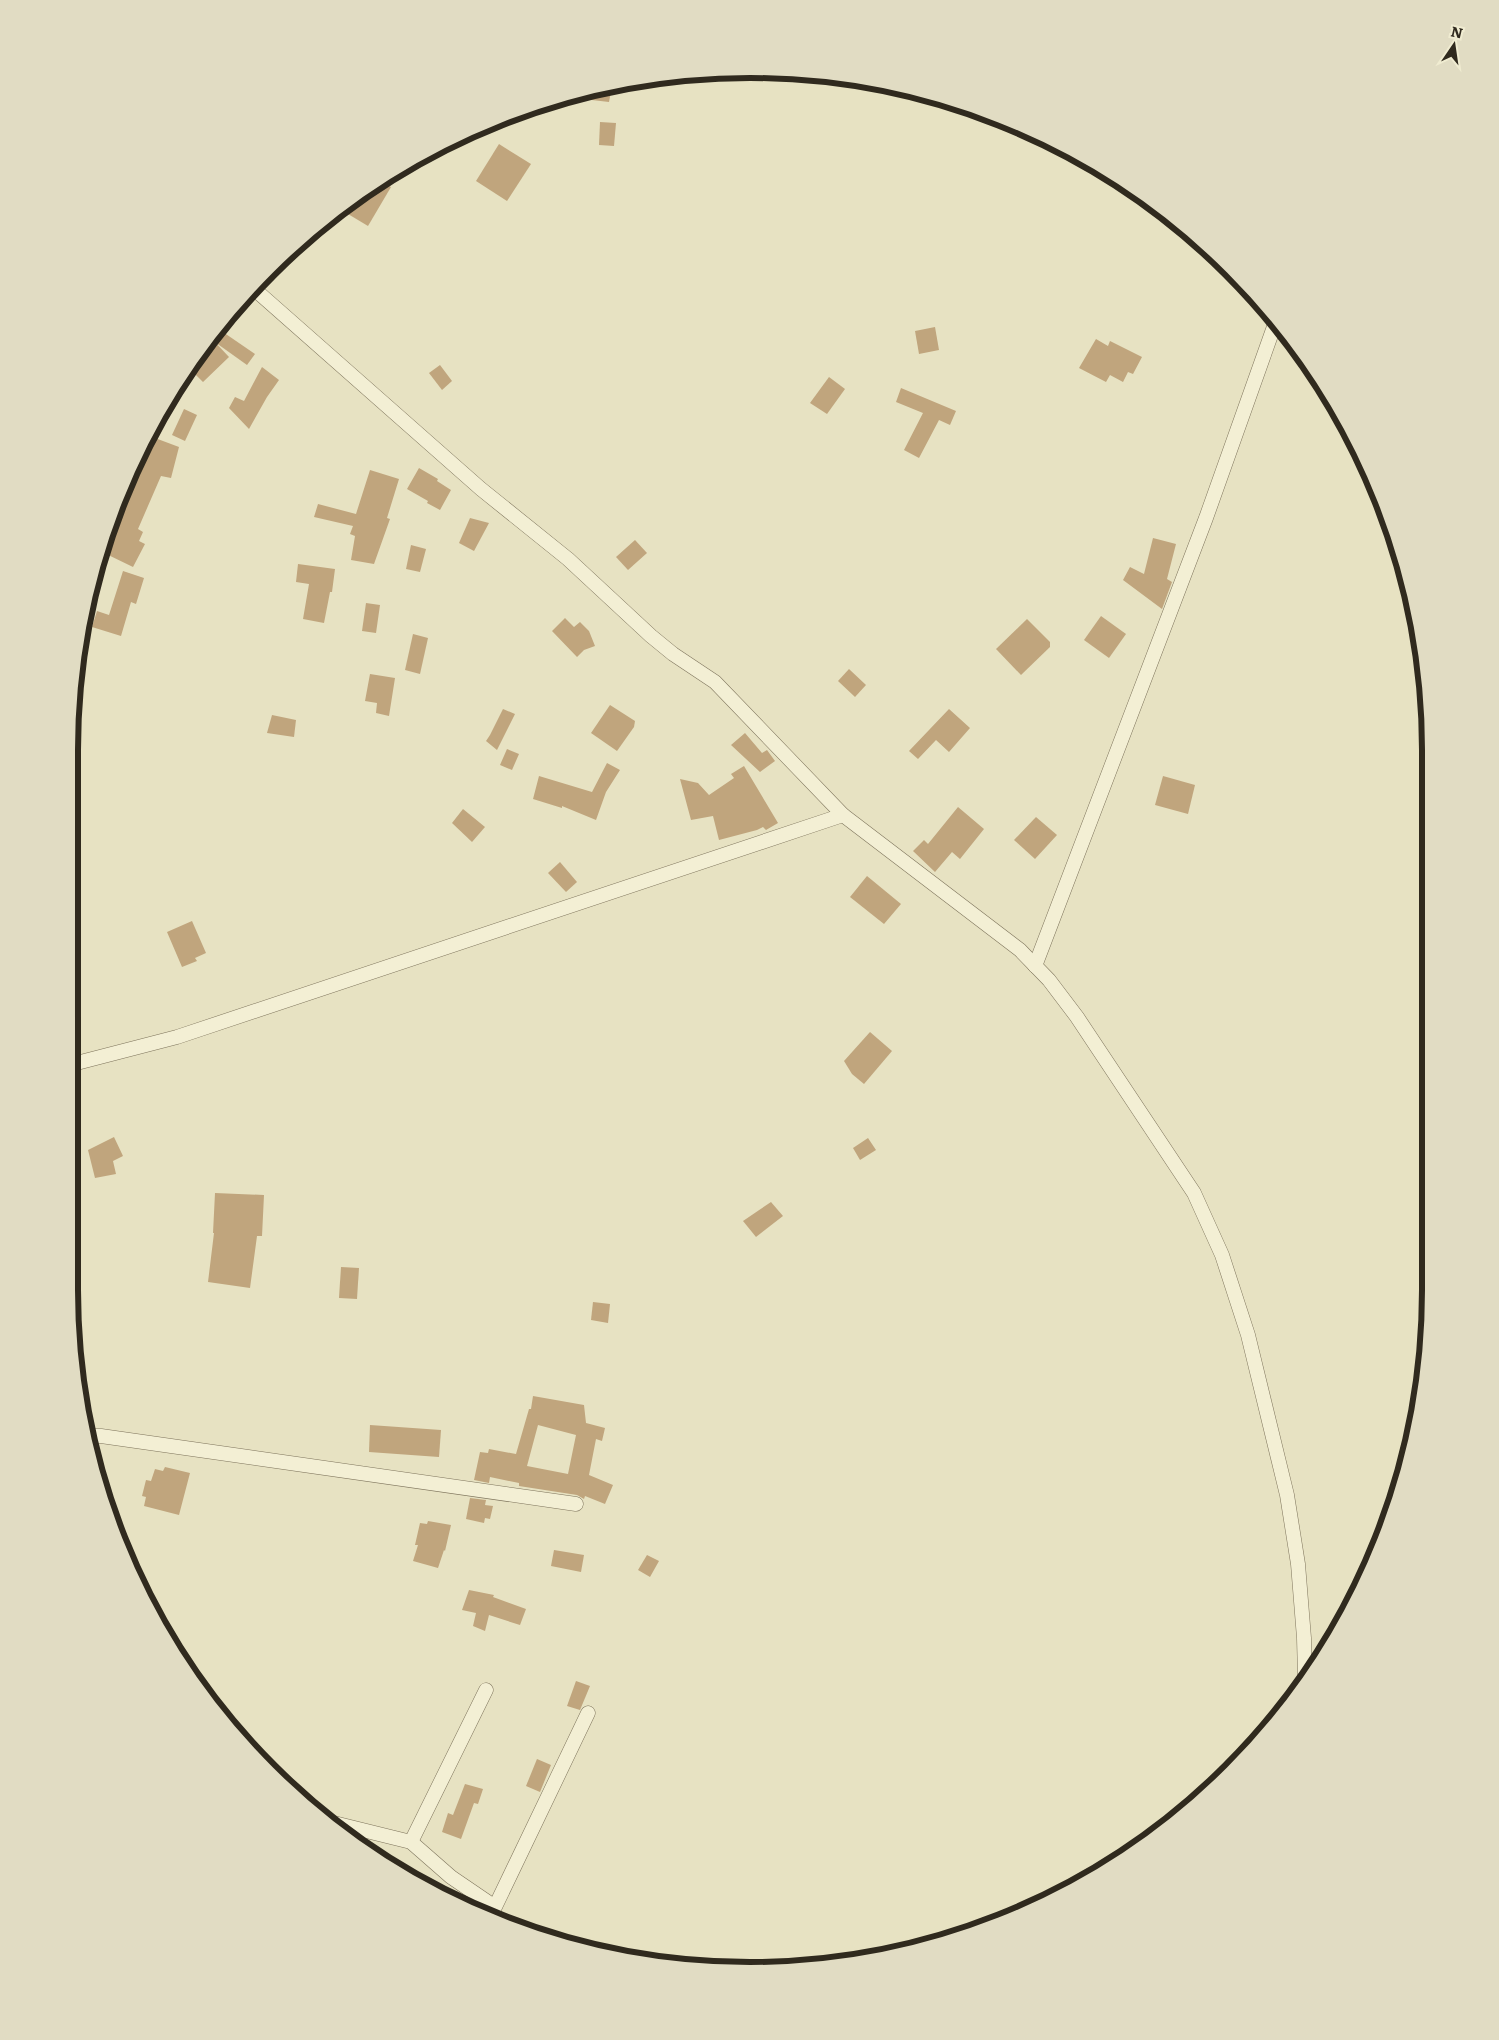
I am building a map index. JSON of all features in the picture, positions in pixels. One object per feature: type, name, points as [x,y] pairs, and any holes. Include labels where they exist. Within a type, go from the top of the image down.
[{"type":"street","points":[[257,292],[481,489],[568,558],[651,636],[673,654],[715,682],[844,815],[1020,950],[1049,980],[1077,1017],[1189,1185],[1222,1255],[1248,1335],[1288,1495],[1298,1564],[1305,1669]]},
{"type":"street","points":[[1035,966],[1206,518],[1273,328]]},
{"type":"street","points":[[78,1063],[178,1037],[844,815]]},
{"type":"street","points":[[93,1436],[576,1504]]},
{"type":"street","points":[[411,1842],[486,1690]]},
{"type":"street","points":[[341,1825],[411,1842],[451,1877],[495,1907],[588,1713]]},
{"type":"building","points":[[611,92],[609,102],[581,99]]},
{"type":"building","points":[[600,122],[616,123],[614,146],[599,145]]},
{"type":"building","points":[[499,144],[531,164],[507,201],[476,181]]},
{"type":"building","points":[[387,185],[391,187],[368,226],[345,212]]},
{"type":"building","points":[[935,327],[939,350],[919,354],[915,331]]},
{"type":"building","points":[[223,332],[255,354],[247,365],[215,342]]},
{"type":"building","points":[[1096,339],[1108,346],[1110,341],[1142,357],[1133,374],[1128,372],[1123,382],[1110,375],[1106,382],[1079,368]]},
{"type":"building","points":[[215,342],[229,357],[203,382],[193,372]]},
{"type":"building","points":[[440,365],[452,381],[442,390],[429,373]]},
{"type":"building","points":[[262,367],[279,380],[249,429],[229,408],[235,397],[244,401]]},
{"type":"building","points":[[829,377],[845,389],[827,414],[810,403]]},
{"type":"building","points":[[901,388],[956,411],[950,425],[939,420],[919,458],[904,450],[923,413],[896,402]]},
{"type":"building","points":[[184,409],[197,415],[185,441],[172,435]]},
{"type":"building","points":[[155,438],[179,447],[171,478],[161,476],[138,529],[143,532],[139,541],[145,544],[133,567],[107,554],[129,492],[147,452]]},
{"type":"building","points":[[419,468],[438,479],[437,481],[451,490],[440,510],[407,489]]},
{"type":"building","points":[[370,470],[399,479],[387,518],[390,519],[374,564],[351,560],[355,536],[350,534],[353,526],[314,517],[318,504],[356,514]]},
{"type":"building","points":[[470,518],[489,523],[474,551],[459,543]]},
{"type":"building","points":[[1153,538],[1176,544],[1167,579],[1172,582],[1162,609],[1123,580],[1130,567],[1144,574]]},
{"type":"building","points":[[635,540],[647,553],[628,570],[616,557]]},
{"type":"building","points":[[411,545],[426,549],[420,572],[406,569]]},
{"type":"building","points":[[298,564],[335,569],[332,592],[330,592],[324,623],[303,619],[309,584],[296,582]]},
{"type":"building","points":[[123,571],[144,578],[136,604],[131,602],[121,636],[92,627],[97,611],[109,615]]},
{"type":"building","points":[[366,603],[380,605],[376,633],[362,631]]},
{"type":"building","points":[[1101,616],[1126,634],[1109,658],[1084,640]]},
{"type":"building","points":[[565,618],[574,627],[580,622],[589,631],[595,646],[584,650],[577,657],[552,631]]},
{"type":"building","points":[[1027,619],[1050,642],[1050,647],[1021,675],[996,649]]},
{"type":"building","points":[[413,634],[428,638],[420,674],[405,670]]},
{"type":"building","points":[[849,669],[866,685],[855,697],[838,681]]},
{"type":"building","points":[[370,674],[395,678],[389,716],[376,713],[377,703],[365,701]]},
{"type":"building","points":[[610,705],[635,721],[634,727],[617,751],[591,733]]},
{"type":"building","points":[[503,709],[515,714],[497,750],[486,741]]},
{"type":"building","points":[[949,709],[970,728],[949,752],[936,740],[918,759],[909,751]]},
{"type":"building","points":[[272,715],[296,720],[294,737],[267,733]]},
{"type":"building","points":[[745,733],[762,753],[767,750],[775,761],[760,772],[731,745]]},
{"type":"building","points":[[507,749],[519,754],[512,770],[500,765]]},
{"type":"building","points":[[607,763],[620,770],[606,792],[596,820],[562,806],[562,808],[533,799],[539,776],[592,792]]},
{"type":"building","points":[[744,766],[778,823],[766,830],[763,827],[719,840],[713,816],[691,820],[680,779],[698,783],[709,795],[734,778],[731,774]]},
{"type":"building","points":[[1163,776],[1195,785],[1188,814],[1155,805]]},
{"type":"building","points":[[958,807],[984,829],[960,859],[952,852],[935,872],[913,851],[924,840],[928,844]]},
{"type":"building","points":[[463,809],[485,827],[472,842],[452,823]]},
{"type":"building","points":[[1036,817],[1057,835],[1035,859],[1014,840]]},
{"type":"building","points":[[560,862],[577,882],[566,892],[548,873]]},
{"type":"building","points":[[867,876],[901,904],[884,924],[850,897]]},
{"type":"building","points":[[192,921],[206,953],[195,958],[197,961],[182,967],[167,932]]},
{"type":"building","points":[[870,1032],[892,1051],[864,1084],[852,1074],[844,1061]]},
{"type":"building","points":[[114,1137],[123,1156],[113,1161],[116,1174],[95,1178],[88,1150]]},
{"type":"building","points":[[868,1138],[876,1150],[860,1160],[853,1148]]},
{"type":"building","points":[[215,1193],[264,1195],[262,1236],[257,1236],[250,1288],[208,1282],[214,1233]]},
{"type":"building","points":[[771,1202],[783,1216],[756,1237],[743,1221]]},
{"type":"building","points":[[341,1267],[359,1268],[357,1299],[339,1298]]},
{"type":"building","points":[[593,1302],[610,1304],[608,1323],[591,1320]]},
{"type":"building","points":[[533,1396],[584,1405],[586,1423],[605,1428],[602,1441],[596,1439],[589,1475],[613,1485],[605,1504],[585,1496],[584,1499],[577,1495],[519,1486],[519,1483],[490,1477],[489,1483],[474,1480],[480,1452],[488,1453],[489,1449],[516,1454],[529,1409],[531,1409]],"holes":[[[538,1425],[576,1435],[568,1474],[527,1466]]]},
{"type":"building","points":[[370,1425],[441,1430],[439,1457],[369,1452]]},
{"type":"building","points":[[165,1467],[190,1473],[179,1515],[144,1506],[146,1497],[142,1496],[146,1480],[151,1481],[155,1469],[163,1471]]},
{"type":"building","points":[[470,1498],[486,1500],[485,1505],[493,1506],[490,1519],[485,1518],[484,1523],[466,1519]]},
{"type":"building","points":[[428,1521],[451,1525],[445,1551],[438,1568],[413,1561],[418,1545],[415,1545],[420,1523],[427,1524]]},
{"type":"building","points":[[554,1550],[584,1555],[581,1572],[551,1566]]},
{"type":"building","points":[[647,1555],[659,1561],[650,1577],[638,1570]]},
{"type":"building","points":[[469,1590],[494,1595],[493,1597],[526,1609],[520,1625],[489,1615],[485,1631],[473,1626],[476,1613],[462,1610]]},
{"type":"building","points":[[576,1681],[590,1686],[580,1710],[567,1706]]},
{"type":"building","points":[[537,1759],[551,1765],[540,1792],[526,1786]]},
{"type":"building","points":[[465,1784],[483,1789],[478,1804],[474,1803],[461,1839],[442,1832],[448,1813],[453,1815]]}]
